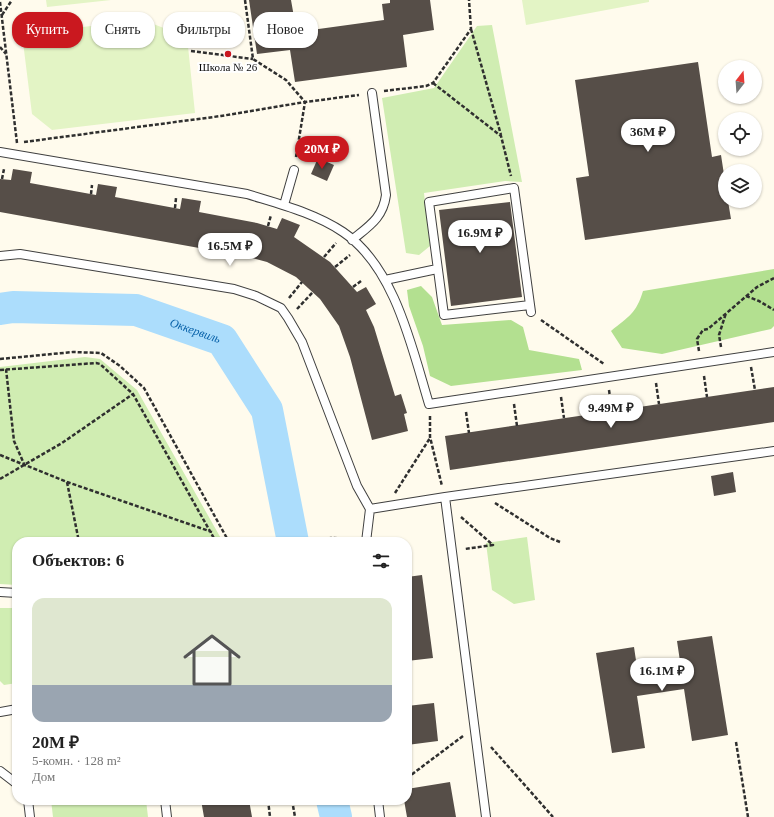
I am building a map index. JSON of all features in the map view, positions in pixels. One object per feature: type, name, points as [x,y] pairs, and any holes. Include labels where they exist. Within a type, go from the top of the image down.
[{"type":"lane","points":[[352,240],[378,218],[385,207],[386,201],[372,93]]},
{"type":"lane","points":[[0,152],[247,194],[284,205],[344,233],[359,246],[373,262],[385,280],[408,333],[429,404],[774,352]]},
{"type":"lane","points":[[284,205],[294,170]]},
{"type":"lane","points":[[514,188],[530,309],[444,315],[437,269],[429,202],[514,188]]},
{"type":"lane","points":[[0,256],[20,254],[234,289],[256,296],[281,308],[302,342],[356,486],[370,509],[366,537]]},
{"type":"lane","points":[[385,280],[437,269]]},
{"type":"lane","points":[[370,509],[446,500],[479,492],[774,450]]},
{"type":"lane","points":[[446,500],[486,817]]},
{"type":"lane","points":[[0,592],[12,592]]},
{"type":"lane","points":[[0,712],[12,711]]},
{"type":"lane","points":[[0,771],[12,780]]},
{"type":"lane","points":[[29,805],[30,817]]},
{"type":"lane","points":[[166,805],[167,817]]},
{"type":"lane","points":[[379,805],[380,817]]},
{"type":"path","points":[[2,15],[12,0]]},
{"type":"path","points":[[245,0],[253,59]]},
{"type":"path","points":[[469,0],[471,29],[514,188]]},
{"type":"path","points":[[0,2],[17,143],[13,155]]},
{"type":"path","points":[[17,143],[221,116],[305,102],[426,86],[433,83],[471,29]]},
{"type":"path","points":[[0,46],[6,54]]},
{"type":"path","points":[[191,51],[253,59],[286,80],[305,102]]},
{"type":"path","points":[[433,83],[501,136]]},
{"type":"path","points":[[294,170],[305,102]]},
{"type":"path","points":[[2,179],[4,169]]},
{"type":"path","points":[[91,194],[92,185]]},
{"type":"path","points":[[175,208],[176,198]]},
{"type":"path","points":[[268,226],[271,215]]},
{"type":"path","points":[[324,257],[344,233]]},
{"type":"path","points":[[335,268],[359,246]]},
{"type":"path","points":[[699,349],[697,339],[703,330],[708,329],[756,287],[774,278]]},
{"type":"path","points":[[281,308],[302,282]]},
{"type":"path","points":[[353,287],[361,282]]},
{"type":"path","points":[[288,318],[313,292]]},
{"type":"path","points":[[746,296],[759,301],[774,310]]},
{"type":"path","points":[[530,309],[619,375]]},
{"type":"path","points":[[721,345],[719,335],[726,313]]},
{"type":"path","points":[[0,359],[73,352],[101,353],[120,366],[144,388],[226,537]]},
{"type":"path","points":[[750,356],[755,390]]},
{"type":"path","points":[[702,362],[707,397]]},
{"type":"path","points":[[0,370],[96,363],[100,364],[133,394],[214,537]]},
{"type":"path","points":[[6,369],[14,440],[24,465]]},
{"type":"path","points":[[654,370],[659,404]]},
{"type":"path","points":[[607,377],[612,411]]},
{"type":"path","points":[[558,384],[564,418]]},
{"type":"path","points":[[512,391],[517,426]]},
{"type":"path","points":[[0,479],[62,443],[133,394]]},
{"type":"path","points":[[464,398],[469,433]]},
{"type":"path","points":[[429,404],[430,437],[446,500],[493,545],[452,551]]},
{"type":"path","points":[[386,506],[430,437]]},
{"type":"path","points":[[0,455],[67,482],[212,532]]},
{"type":"path","points":[[67,482],[77,537]]},
{"type":"path","points":[[479,492],[550,538],[560,542]]},
{"type":"path","points":[[736,742],[748,817]]},
{"type":"path","points":[[269,805],[270,817]]},
{"type":"path","points":[[293,805],[295,817]]},
{"type":"green space","points":[[46,0],[111,0],[47,7]]},
{"type":"green space","points":[[522,0],[649,0],[649,2],[526,25]]},
{"type":"green space","points":[[155,25],[163,28],[163,48],[188,48],[195,113],[52,130],[32,114],[24,48],[83,48],[83,27],[91,26],[91,48],[155,48]]},
{"type":"green space","points":[[492,25],[522,182],[505,181],[424,193],[430,246],[419,255],[406,253],[382,98],[434,88],[477,26]]},
{"type":"green space","points":[[774,269],[774,326],[771,329],[662,354],[622,348],[611,331],[635,310],[643,291]]},
{"type":"green space","points":[[421,286],[432,297],[442,325],[511,320],[523,327],[529,350],[579,359],[582,370],[451,386],[430,376],[423,346],[409,306],[407,290]]},
{"type":"green space","points":[[85,357],[100,359],[137,390],[220,537],[12,537],[12,585],[0,584],[0,367]]},
{"type":"green space","points":[[527,537],[535,600],[514,604],[492,590],[486,543]]},
{"type":"green space","points":[[0,608],[12,608],[12,684],[4,685],[0,681]]},
{"type":"green space","points":[[52,805],[147,805],[148,817],[53,817]]},
{"type":"building","points":[[249,0],[291,0],[293,12],[253,12],[253,27]]},
{"type":"building","points":[[390,0],[430,0],[434,30],[403,35],[407,67],[295,82],[290,50],[257,54],[256,48],[318,48],[318,29],[384,20],[382,4],[390,3]]},
{"type":"building","points":[[698,62],[712,157],[721,156],[722,164],[718,164],[718,208],[729,208],[731,219],[585,240],[576,178],[589,176],[575,80]]},
{"type":"building","points":[[318,158],[334,165],[327,181],[311,174]]},
{"type":"building","points":[[13,169],[32,172],[30,183],[96,195],[98,184],[117,187],[115,197],[180,209],[182,198],[201,201],[199,212],[257,223],[277,229],[282,218],[300,225],[294,237],[330,262],[357,292],[366,287],[376,304],[366,310],[374,327],[395,396],[401,394],[407,413],[404,414],[408,431],[372,440],[350,357],[339,326],[320,299],[296,277],[267,262],[249,257],[0,212],[0,179],[11,180]]},
{"type":"building","points":[[510,202],[522,297],[451,306],[439,210]]},
{"type":"building","points":[[774,387],[774,422],[450,470],[445,436]]},
{"type":"building","points":[[733,472],[736,492],[714,496],[711,476]]},
{"type":"building","points":[[422,575],[433,658],[412,660],[412,576]]},
{"type":"building","points":[[712,636],[728,735],[692,741],[684,689],[637,696],[645,748],[612,753],[596,653],[634,647],[638,674],[681,668],[677,641]]},
{"type":"building","points":[[434,703],[438,741],[412,744],[412,705]]},
{"type":"building","points":[[450,782],[456,817],[407,817],[405,805],[412,805],[412,788]]},
{"type":"building","points":[[202,805],[250,805],[252,817],[204,817]]},
{"type":"waterway","name":"Оккервиль","points":[[0,309],[13,307],[136,310],[222,340],[267,410],[292,537]]},
{"type":"waterway","name":"Оккервиль","points":[[333,805],[336,817]]},
{"type":"place","name":"Школа № 26","points":[[228,54]]}]
